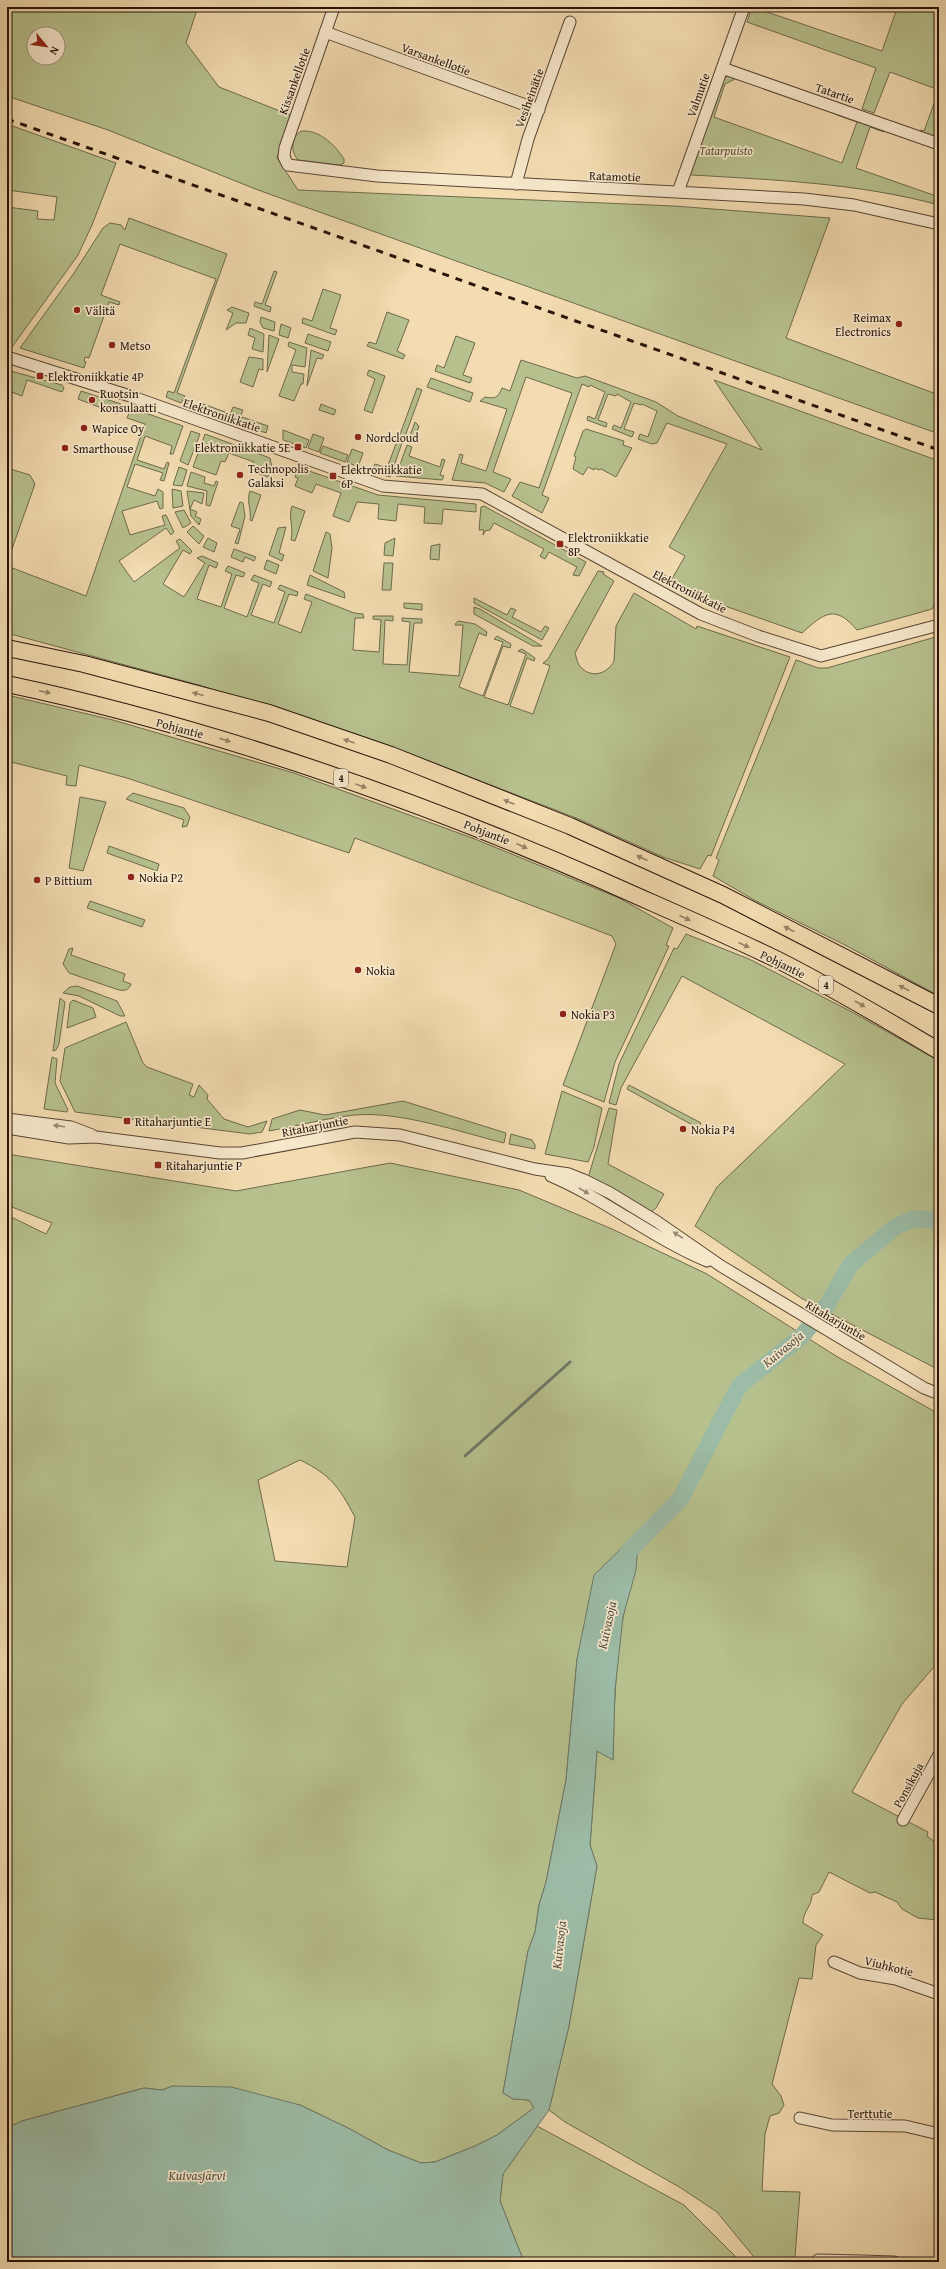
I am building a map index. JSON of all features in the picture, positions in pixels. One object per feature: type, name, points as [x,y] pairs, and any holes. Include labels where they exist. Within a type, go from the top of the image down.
[{"type":"highway","points":[[7,643],[268,713],[391,755],[570,826],[678,874],[723,895],[939,1006]]},
{"type":"highway","points":[[7,648],[84,664]]},
{"type":"highway","name":"Pohjantie","points":[[7,684],[75,699],[219,739],[330,774],[511,841],[776,960],[857,1002],[939,1050]]},
{"type":"street","name":"Kissankellotie","points":[[288,164],[284,157],[285,148],[334,7]]},
{"type":"street","name":"Valmutie","points":[[678,192],[744,7]]},
{"type":"street","name":"Vesiheinätie","points":[[516,184],[538,110],[570,22]]},
{"type":"street","name":"Varsankellotie","points":[[325,32],[538,110]]},
{"type":"street","name":"Tatartie","points":[[722,68],[939,144]]},
{"type":"street","name":"Ratamotie","points":[[288,164],[377,176],[804,199],[854,205],[939,224]]},
{"type":"street","name":"Elektroniikkatie","points":[[7,357],[130,396],[383,486],[482,494],[701,614],[758,636],[821,656],[939,624]]},
{"type":"street","name":"Ritaharjuntie","points":[[7,1119],[71,1127],[96,1137]]},
{"type":"street","name":"Ritaharjuntie","points":[[7,1128],[69,1138],[96,1137],[220,1153],[242,1153],[355,1132],[378,1132],[400,1135],[535,1169],[569,1174],[610,1193],[696,1247],[721,1266],[789,1308],[924,1388],[939,1394]]},
{"type":"street","name":"Ponsikuja","points":[[903,1820],[938,1760]]},
{"type":"street","name":"Viuhkotie","points":[[834,1962],[860,1973],[896,1979],[939,1994]]},
{"type":"street","name":"Terttutie","points":[[800,2118],[832,2125],[905,2126],[939,2134]]},
{"type":"street","points":[[818,2262],[818,2260],[894,2262]]},
{"type":"green space","points":[[7,7],[198,7],[186,43],[219,87],[290,115],[277,158],[298,190],[674,206],[830,218],[786,338],[939,395],[939,434],[258,190],[108,130],[7,96]]},
{"type":"green space","points":[[752,7],[882,51],[896,11],[886,7],[935,7],[939,10],[939,90],[890,72],[874,113],[862,109],[876,68],[747,22]]},
{"type":"green space","name":"Tatarpuisto","points":[[728,76],[736,77],[725,84],[714,117],[842,163],[857,122],[837,115],[840,112],[885,129],[884,132],[870,127],[856,168],[939,197],[939,205],[847,187],[690,174],[723,79]]},
{"type":"green space","points":[[939,90],[939,140],[920,133],[920,130],[924,131]]},
{"type":"green space","points":[[7,124],[116,163],[92,225],[78,255],[12,347],[7,346],[7,207],[38,211],[37,219],[54,220],[57,197],[8,190],[7,193]]},
{"type":"green space","points":[[302,131],[315,133],[326,139],[344,159],[344,163],[340,165],[298,160],[295,156],[293,144],[298,133]]},
{"type":"green space","points":[[129,218],[227,254],[177,393],[185,396],[181,403],[166,397],[168,391],[174,393],[216,279],[120,244],[101,295],[120,302],[119,305],[109,302],[89,358],[85,357],[84,361],[86,362],[84,368],[20,348],[74,273],[103,228],[110,223],[121,225],[125,230]]},
{"type":"green space","points":[[274,271],[277,272],[265,305],[271,307],[270,312],[254,306],[255,302],[262,304]]},
{"type":"green space","points":[[323,289],[341,295],[330,328],[337,330],[335,335],[302,323],[303,318],[312,321]]},
{"type":"green space","points":[[232,307],[249,313],[246,323],[236,323],[226,330],[233,313],[227,310]]},
{"type":"green space","points":[[387,312],[409,320],[397,351],[405,355],[403,359],[367,346],[369,342],[376,344]]},
{"type":"green space","points":[[261,317],[275,322],[274,331],[263,328],[260,322]]},
{"type":"green space","points":[[281,324],[291,328],[288,338],[279,335]]},
{"type":"green space","points":[[250,328],[264,334],[263,352],[252,349],[255,338],[248,335]]},
{"type":"green space","points":[[308,334],[331,342],[328,351],[305,343]]},
{"type":"green space","points":[[269,335],[279,339],[267,372]]},
{"type":"green space","points":[[456,336],[475,343],[463,375],[472,378],[470,383],[435,371],[437,365],[444,368]]},
{"type":"green space","points":[[289,342],[307,348],[305,367],[292,365],[292,372],[304,374],[303,384],[301,384],[294,401],[279,396],[296,350],[288,346]]},
{"type":"green space","points":[[311,350],[324,355],[322,359],[317,358],[307,386]]},
{"type":"green space","points":[[249,357],[263,359],[263,370],[259,369],[253,387],[240,382]]},
{"type":"green space","points":[[521,360],[577,378],[585,376],[656,402],[678,416],[762,450],[714,380],[939,461],[939,595],[932,609],[857,630],[842,617],[836,614],[830,614],[817,620],[802,633],[705,599],[662,577],[658,578],[654,575],[656,571],[672,579],[685,556],[669,547],[727,444],[667,423],[657,443],[652,444],[638,439],[640,434],[648,437],[657,411],[642,404],[634,403],[624,429],[634,432],[632,437],[612,429],[614,425],[621,428],[631,402],[617,394],[616,396],[608,394],[598,420],[607,423],[606,427],[587,420],[588,416],[595,419],[605,392],[590,385],[589,387],[582,384],[542,495],[549,498],[542,513],[512,496],[520,482],[539,488],[572,393],[526,377],[493,472],[511,479],[504,492],[485,483],[452,480],[460,454],[463,455],[461,463],[486,471],[507,409],[480,401],[485,397],[496,397],[502,388],[510,391]]},
{"type":"green space","points":[[7,370],[62,385],[64,388],[62,392],[27,380],[22,396],[9,391],[7,392]]},
{"type":"green space","points":[[369,370],[385,376],[372,413],[364,410],[375,379],[367,375]]},
{"type":"green space","points":[[431,378],[473,393],[470,402],[427,387]]},
{"type":"green space","points":[[417,388],[422,390],[404,439],[399,437]]},
{"type":"green space","points":[[81,391],[121,404],[117,414],[78,399]]},
{"type":"green space","points":[[203,404],[225,412],[223,418],[201,410]]},
{"type":"green space","points":[[321,404],[336,410],[334,415],[319,410]]},
{"type":"green space","points":[[233,407],[243,410],[238,423],[228,420]]},
{"type":"green space","points":[[131,408],[183,426],[173,454],[170,454],[172,446],[145,436],[137,460],[164,469],[167,462],[169,463],[164,481],[160,480],[163,473],[135,464],[127,487],[155,496],[158,489],[163,492],[163,508],[160,509],[157,501],[122,511],[130,535],[165,525],[162,516],[166,515],[174,532],[171,535],[166,528],[119,561],[134,582],[180,548],[176,541],[180,539],[192,551],[190,554],[183,550],[163,584],[184,597],[205,563],[197,558],[202,556],[218,563],[216,568],[209,565],[197,599],[221,607],[232,574],[225,571],[228,566],[245,573],[243,577],[236,575],[224,608],[247,617],[259,583],[251,580],[254,575],[272,582],[270,587],[263,584],[251,615],[274,623],[285,592],[278,589],[280,585],[298,592],[297,596],[289,594],[278,624],[301,633],[312,602],[304,599],[306,594],[354,613],[363,614],[364,618],[355,618],[353,650],[379,652],[381,620],[373,619],[373,616],[393,616],[393,621],[385,620],[383,664],[407,665],[410,622],[402,621],[402,618],[422,619],[422,623],[414,623],[409,672],[459,676],[463,625],[455,625],[458,621],[475,624],[487,632],[486,636],[479,633],[459,687],[483,696],[503,642],[494,639],[497,636],[511,644],[510,648],[503,646],[484,697],[508,705],[526,654],[518,651],[522,649],[535,658],[534,661],[527,658],[510,706],[533,714],[550,666],[543,663],[548,659],[598,571],[604,572],[603,574],[614,581],[575,653],[579,665],[588,672],[598,674],[607,670],[614,661],[616,626],[634,593],[696,629],[697,626],[790,657],[711,856],[708,855],[700,869],[663,857],[576,818],[395,748],[199,685],[7,633],[7,566],[86,596],[145,424],[127,418]]},
{"type":"green space","points":[[242,417],[268,426],[266,433],[255,429],[256,426],[249,423],[248,427],[240,424]]},
{"type":"green space","points":[[415,422],[419,426],[414,441],[408,441]]},
{"type":"green space","points":[[586,429],[624,441],[623,445],[632,448],[616,477],[601,469],[599,470],[595,468],[594,470],[588,467],[583,475],[573,469],[576,457],[574,456],[583,431]]},
{"type":"green space","points":[[283,430],[309,440],[306,448],[283,440]]},
{"type":"green space","points":[[191,431],[200,434],[188,465],[180,461]]},
{"type":"green space","points":[[205,434],[270,458],[272,468],[268,477],[251,471],[254,462],[229,453],[225,462],[221,461],[216,475],[193,467]]},
{"type":"green space","points":[[313,434],[324,438],[319,452],[308,448]]},
{"type":"green space","points":[[397,441],[402,443],[390,477],[372,471],[375,464],[387,468]]},
{"type":"green space","points":[[407,445],[412,447],[409,456],[440,467],[442,459],[445,460],[440,475],[444,476],[442,480],[396,476]]},
{"type":"green space","points":[[323,446],[348,455],[345,462],[320,453]]},
{"type":"green space","points":[[352,449],[363,453],[358,467],[347,462]]},
{"type":"green space","points":[[179,467],[187,470],[182,486],[173,485]]},
{"type":"green space","points":[[298,467],[378,495],[476,504],[476,512],[443,509],[442,524],[424,523],[425,507],[398,504],[396,521],[378,519],[379,504],[357,502],[349,522],[333,516],[341,493],[316,484],[312,493],[295,486],[298,478],[295,477]]},
{"type":"green space","points":[[7,468],[30,475],[35,484],[7,563]]},
{"type":"green space","points":[[191,472],[205,477],[204,483],[214,486],[216,481],[218,482],[210,506],[206,505],[207,491],[187,486]]},
{"type":"green space","points":[[172,489],[181,491],[183,506],[173,508]]},
{"type":"green space","points":[[187,491],[204,493],[202,504],[194,500],[190,509],[197,512],[195,516],[201,519],[199,525],[191,516]]},
{"type":"green space","points":[[250,491],[261,495],[252,521],[250,520]]},
{"type":"green space","points":[[240,502],[243,503],[245,516],[238,544],[235,543],[240,529],[231,526]]},
{"type":"green space","points":[[292,506],[305,511],[295,541],[291,540]]},
{"type":"green space","points":[[484,506],[586,562],[579,576],[573,575],[577,567],[549,552],[545,559],[540,556],[544,549],[494,523],[490,530],[485,531],[483,535],[484,530],[479,530],[481,507]]},
{"type":"green space","points":[[184,510],[191,523],[183,528],[175,512]]},
{"type":"green space","points":[[193,526],[204,536],[199,544],[187,532]]},
{"type":"green space","points":[[286,527],[279,553],[284,555],[282,561],[269,555],[278,528]]},
{"type":"green space","points":[[326,532],[330,534],[332,548],[328,578],[313,571]]},
{"type":"green space","points":[[208,538],[217,543],[214,552],[203,547]]},
{"type":"green space","points":[[395,538],[393,556],[384,555],[385,543]]},
{"type":"green space","points":[[440,544],[439,560],[430,559],[431,546]]},
{"type":"green space","points":[[234,549],[256,557],[254,561],[245,557],[243,562],[231,557]]},
{"type":"green space","points":[[267,560],[279,565],[276,574],[264,569]]},
{"type":"green space","points":[[384,563],[393,563],[391,590],[382,590]]},
{"type":"green space","points":[[310,575],[344,592],[345,598],[307,585]]},
{"type":"green space","points":[[474,598],[507,615],[511,608],[516,610],[512,617],[541,632],[545,626],[549,628],[542,640],[474,603]]},
{"type":"green space","points":[[404,603],[422,604],[422,610],[404,608]]},
{"type":"green space","points":[[474,607],[480,609],[542,646],[533,646],[474,614]]},
{"type":"green space","points":[[939,636],[939,996],[845,945],[756,901],[713,876],[719,860],[716,858],[796,660],[818,668],[827,668]]},
{"type":"green space","points":[[7,695],[113,720],[294,773],[475,839],[619,898],[673,928],[666,945],[669,946],[615,1062],[604,1102],[563,1085],[616,944],[612,936],[355,838],[349,853],[127,778],[79,765],[76,786],[66,785],[67,776],[7,761]]},
{"type":"green space","points":[[133,793],[184,808],[190,817],[187,826],[182,827],[184,820],[126,799]]},
{"type":"green space","points":[[80,797],[106,802],[83,871],[69,868]]},
{"type":"green space","points":[[109,846],[159,864],[157,871],[107,853]]},
{"type":"green space","points":[[90,901],[145,920],[142,927],[87,908]]},
{"type":"green space","points":[[686,934],[749,959],[852,1012],[939,1061],[939,1370],[801,1298],[695,1226],[717,1187],[845,1064],[682,976],[621,1088],[616,1105],[609,1103],[619,1064],[674,948],[677,949]]},
{"type":"green space","points":[[73,948],[71,955],[125,974],[123,981],[131,984],[129,988],[119,990],[69,973],[63,964],[69,949]]},
{"type":"green space","points":[[77,986],[117,1001],[125,1016],[120,1016],[79,996],[63,993],[70,987]]},
{"type":"green space","points":[[60,998],[65,1002],[59,1044],[56,1050],[53,1051]]},
{"type":"green space","points":[[73,1000],[93,1008],[96,1017],[67,1028],[70,1003]]},
{"type":"green space","points":[[126,1022],[143,1063],[147,1067],[193,1084],[189,1095],[194,1097],[199,1085],[208,1095],[207,1099],[224,1119],[248,1127],[267,1121],[262,1132],[250,1134],[75,1112],[60,1081],[65,1048]]},
{"type":"green space","points":[[52,1057],[57,1059],[55,1083],[68,1110],[67,1112],[44,1109]]},
{"type":"green space","points":[[629,1085],[701,1123],[698,1128],[627,1089]]},
{"type":"green space","points":[[562,1091],[602,1108],[594,1147],[588,1162],[545,1154]]},
{"type":"green space","points":[[403,1101],[506,1133],[504,1143],[430,1123],[391,1116],[373,1115],[355,1115],[333,1118],[269,1131],[272,1119],[300,1110],[325,1115]]},
{"type":"green space","points":[[609,1108],[617,1110],[608,1164],[664,1194],[656,1208],[651,1212],[588,1178]]},
{"type":"green space","points":[[511,1134],[532,1140],[535,1145],[535,1149],[509,1144]]},
{"type":"green space","points":[[7,1154],[236,1191],[390,1163],[519,1190],[612,1229],[707,1274],[836,1356],[939,1414],[939,1661],[902,1704],[852,1792],[928,1832],[927,1836],[939,1845],[939,1923],[937,1920],[918,1918],[902,1909],[897,1902],[875,1892],[870,1893],[829,1872],[819,1892],[812,1895],[811,1902],[804,1915],[803,1923],[823,1935],[816,1945],[812,1979],[799,1978],[772,2084],[781,2096],[784,2105],[779,2113],[770,2116],[765,2134],[762,2191],[800,2192],[795,2257],[799,2262],[758,2262],[717,2212],[681,2188],[565,2122],[549,2110],[569,2026],[597,1866],[590,1845],[597,1750],[613,1760],[614,1706],[618,1652],[623,1617],[637,1554],[638,1531],[577,1659],[566,1780],[546,1882],[539,1905],[535,1932],[528,1951],[503,2093],[513,2099],[529,2100],[534,2108],[497,2135],[475,2146],[435,2162],[421,2163],[388,2150],[350,2129],[300,2105],[173,2086],[162,2090],[144,2088],[22,2121],[7,2128],[7,1215],[46,1234],[52,1223],[7,1205]],"holes":[[[300,1460],[311,1466],[333,1483],[339,1490],[355,1517],[347,1567],[275,1561],[258,1480]]]},
{"type":"green space","points":[[537,2126],[684,2205],[741,2262],[524,2262],[500,2201],[503,2174]]},
{"type":"water","name":"Kuivasjärvi","points":[[639,1531],[636,1570],[623,1617],[615,1690],[613,1760],[597,1751],[590,1845],[597,1866],[569,2026],[549,2110],[503,2174],[500,2201],[524,2262],[7,2262],[7,2128],[22,2121],[144,2088],[162,2090],[173,2086],[231,2087],[300,2105],[350,2129],[388,2150],[421,2163],[435,2162],[475,2146],[497,2135],[534,2108],[529,2100],[513,2099],[503,2093],[528,1951],[535,1932],[539,1905],[546,1882],[566,1780],[577,1659],[594,1575]]},
{"type":"waterway","name":"Kuivasoja","points":[[623,1560],[630,1550],[681,1498],[739,1386],[802,1336],[827,1305],[851,1264],[895,1227],[913,1219],[939,1220]]},
{"type":"waterway","points":[[465,1456],[570,1362]]},
{"type":"railway","points":[[7,119],[939,450]]},
{"type":"place","name":"Välitä","points":[[77,310]]},
{"type":"place","name":"Reimax Electronics","points":[[899,324]]},
{"type":"place","name":"Metso","points":[[112,345]]},
{"type":"place","name":"Elektroniikkatie 4P","points":[[40,376]]},
{"type":"place","name":"Ruotsin konsulaatti","points":[[92,400]]},
{"type":"place","name":"Wapice Oy","points":[[84,428]]},
{"type":"place","name":"Nordcloud","points":[[358,437]]},
{"type":"place","name":"Elektroniikkatie 5E","points":[[298,447]]},
{"type":"place","name":"Smarthouse","points":[[65,448]]},
{"type":"place","name":"Technopolis Galaksi","points":[[240,475]]},
{"type":"place","name":"Elektroniikkatie 6P","points":[[333,476]]},
{"type":"place","name":"Elektroniikkatie 8P","points":[[560,544]]},
{"type":"place","name":"Nokia P2","points":[[131,877]]},
{"type":"place","name":"P Bittium","points":[[37,880]]},
{"type":"place","name":"Nokia","points":[[358,970]]},
{"type":"place","name":"Nokia P3","points":[[563,1014]]},
{"type":"place","name":"Ritaharjuntie E","points":[[127,1121]]},
{"type":"place","name":"Nokia P4","points":[[683,1129]]},
{"type":"place","name":"Ritaharjuntie P","points":[[158,1165]]}]
